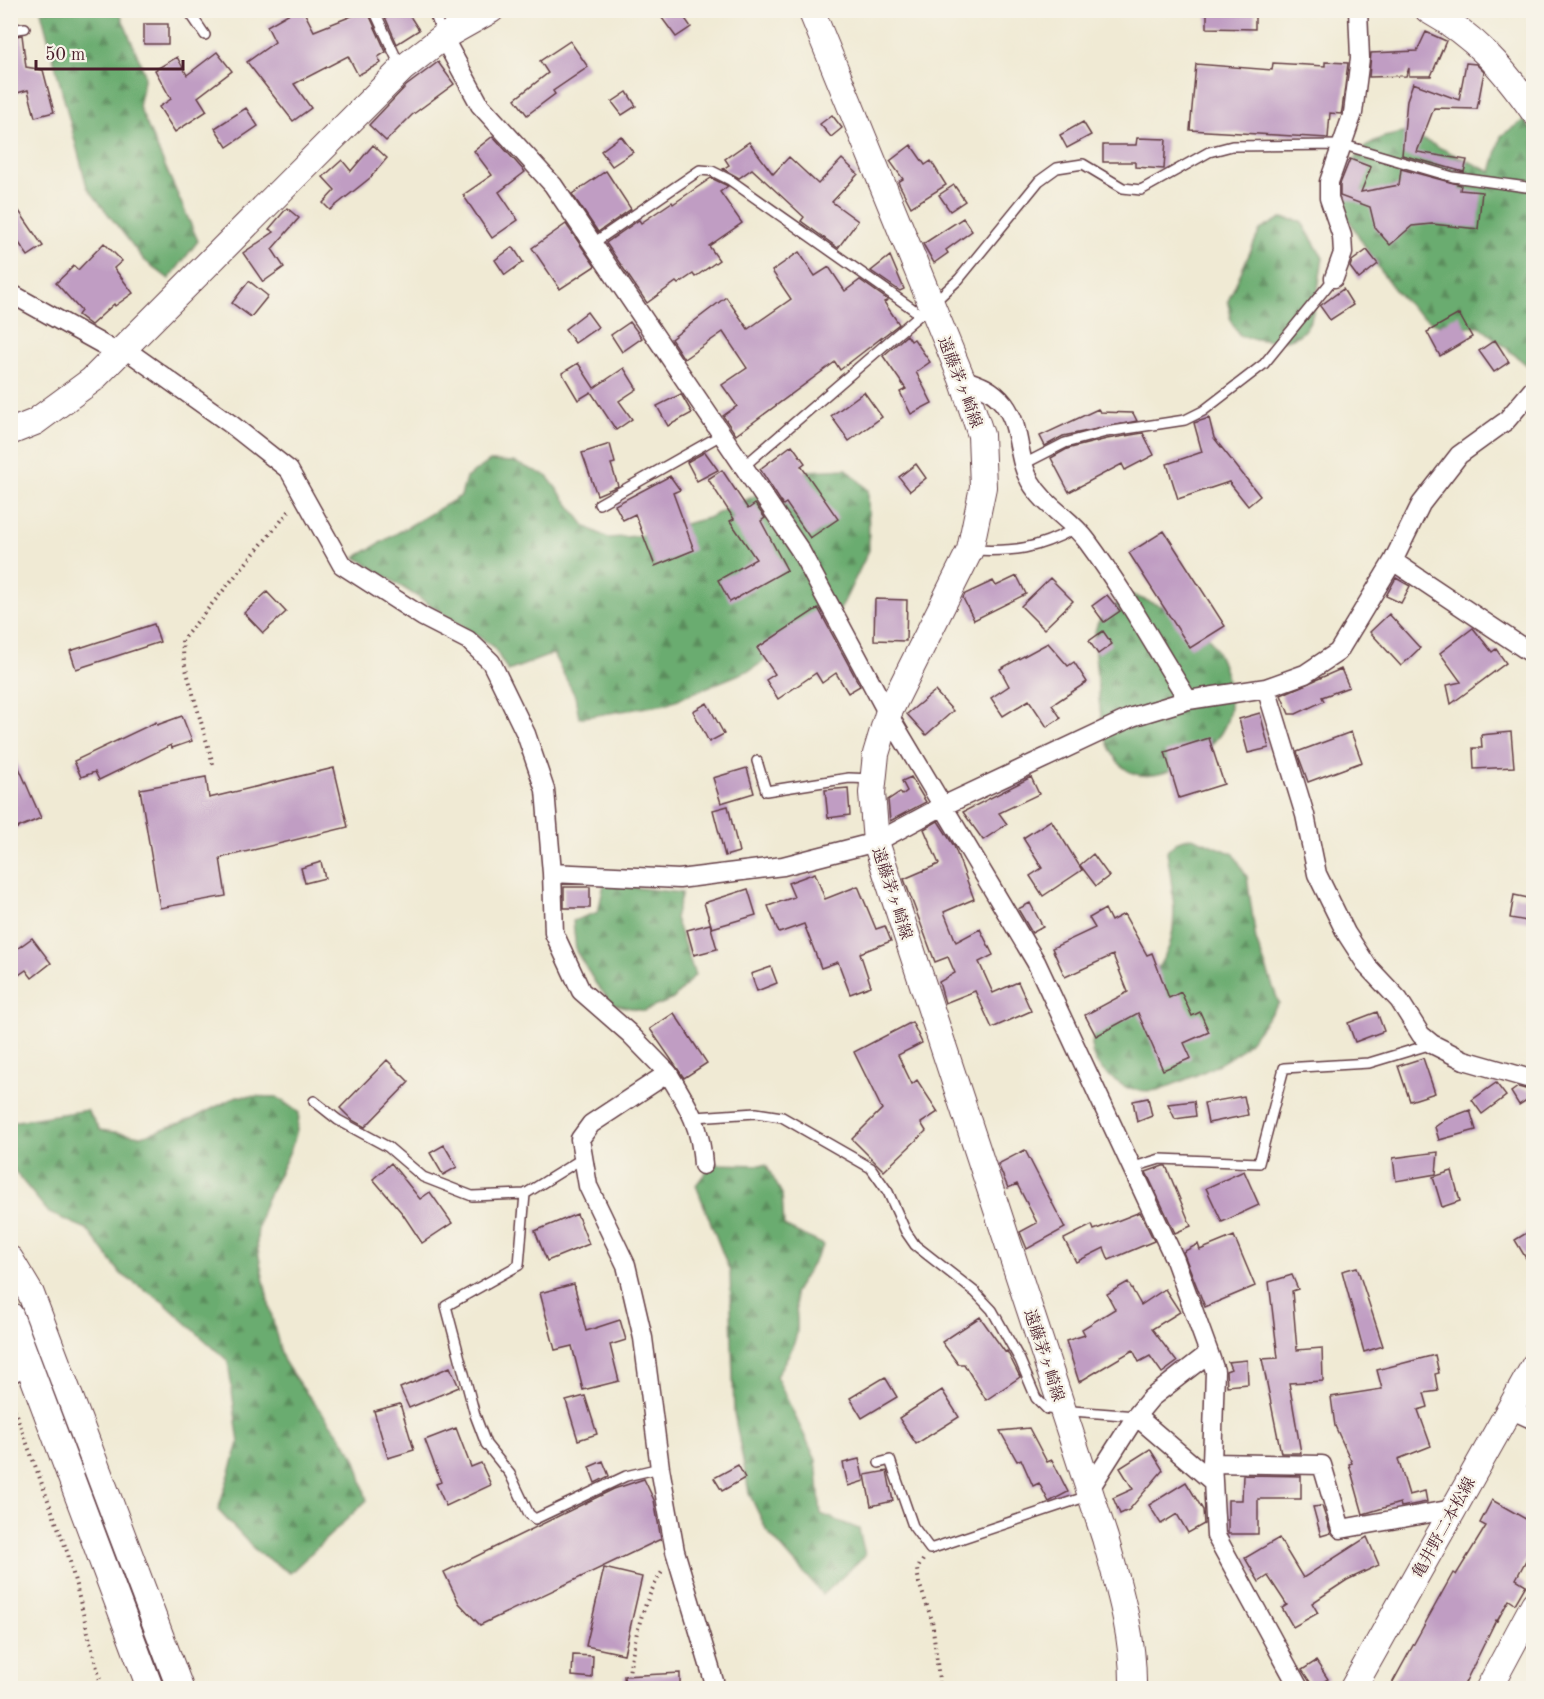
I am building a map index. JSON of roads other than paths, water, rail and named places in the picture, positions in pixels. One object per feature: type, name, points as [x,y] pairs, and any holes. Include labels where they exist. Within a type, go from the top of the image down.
[{"type":"street","points":[[10,432],[35,422],[64,404],[123,351],[402,69],[443,37],[490,10]]},
{"type":"street","name":"遠藤茅ヶ崎線","points":[[811,10],[926,310],[962,379],[981,435],[983,487],[970,550],[888,714],[876,754],[873,779],[876,842],[1090,1493],[1127,1619],[1133,1662],[1133,1689]]},
{"type":"street","points":[[1334,278],[1342,253],[1342,236],[1329,198],[1329,183],[1344,145],[1353,113],[1360,58],[1358,10]]},
{"type":"street","points":[[1428,10],[1455,26],[1481,46],[1533,112]]},
{"type":"street","points":[[443,37],[480,105],[553,185],[800,550],[888,714],[1036,962],[1134,1167],[1175,1260],[1209,1353],[1215,1371],[1212,1463],[1216,1536],[1299,1689]]},
{"type":"street","points":[[10,293],[123,351],[232,425],[289,470],[342,565],[423,617],[468,640],[491,662],[526,734],[545,790],[554,933],[581,991],[629,1033],[668,1073],[695,1117],[702,1141],[703,1165]]},
{"type":"street","points":[[962,379],[987,387],[1005,405],[1018,430],[1029,480],[1044,502],[1085,538],[1188,700]]},
{"type":"street","points":[[552,873],[679,879],[783,866],[876,842],[943,806],[1132,717],[1188,700],[1266,688],[1305,674],[1338,652],[1393,561],[1420,504],[1459,455],[1506,421],[1533,388]]},
{"type":"street","points":[[1393,561],[1533,655]]},
{"type":"street","points":[[1266,688],[1305,815],[1317,874],[1346,933],[1368,967],[1399,1000],[1421,1035],[1432,1044],[1464,1060],[1533,1080]]},
{"type":"street","points":[[668,1073],[591,1124],[580,1139],[588,1186],[626,1265],[643,1338],[660,1468],[675,1551],[716,1689]]},
{"type":"street","points":[[10,1259],[31,1294],[180,1689]]},
{"type":"street","points":[[10,1315],[20,1369],[150,1689]]},
{"type":"street","points":[[1090,1493],[1136,1416],[1151,1398],[1209,1353]]},
{"type":"street","name":"亀井野二本松線","points":[[1353,1689],[1533,1366]]},
{"type":"street","points":[[1510,1409],[1533,1420]]},
{"type":"street","points":[[1136,1416],[1213,1482]]},
{"type":"street","points":[[1212,1463],[1322,1465],[1341,1529],[1453,1509]]},
{"type":"street","points":[[1489,1689],[1525,1640],[1533,1604]]},
{"type":"lane","points":[[188,10],[205,35]]},
{"type":"lane","points":[[374,10],[402,69]]},
{"type":"lane","points":[[433,10],[443,37]]},
{"type":"lane","points":[[10,30],[25,28]]},
{"type":"lane","points":[[743,467],[959,279],[1039,181],[1057,168],[1083,164],[1123,188],[1141,190],[1209,152],[1232,146],[1344,145],[1453,177],[1533,188]]},
{"type":"lane","points":[[592,244],[700,170],[712,171],[730,180],[926,310]]},
{"type":"lane","points":[[1024,464],[1065,443],[1106,432],[1185,420],[1203,411],[1264,364],[1334,278]]},
{"type":"lane","points":[[599,504],[721,435]]},
{"type":"lane","points":[[970,550],[1029,549],[1047,543],[1074,529]]},
{"type":"lane","points":[[757,761],[766,791],[849,778],[873,779]]},
{"type":"lane","points":[[1134,1167],[1160,1159],[1259,1163],[1284,1068],[1369,1063],[1432,1044]]},
{"type":"lane","points":[[314,1101],[338,1120],[388,1147],[423,1177],[471,1196],[525,1194],[582,1158]]},
{"type":"lane","points":[[695,1117],[756,1113],[782,1117],[871,1168],[888,1192],[906,1232],[915,1245],[975,1292],[992,1310],[1020,1360],[1036,1398],[1047,1409],[1136,1416]]},
{"type":"lane","points":[[525,1194],[519,1265],[446,1306],[475,1415],[486,1444],[510,1474],[529,1514],[535,1519],[626,1476],[660,1468]]},
{"type":"lane","points":[[879,1463],[890,1460],[913,1526],[930,1549],[1090,1493]]}]
